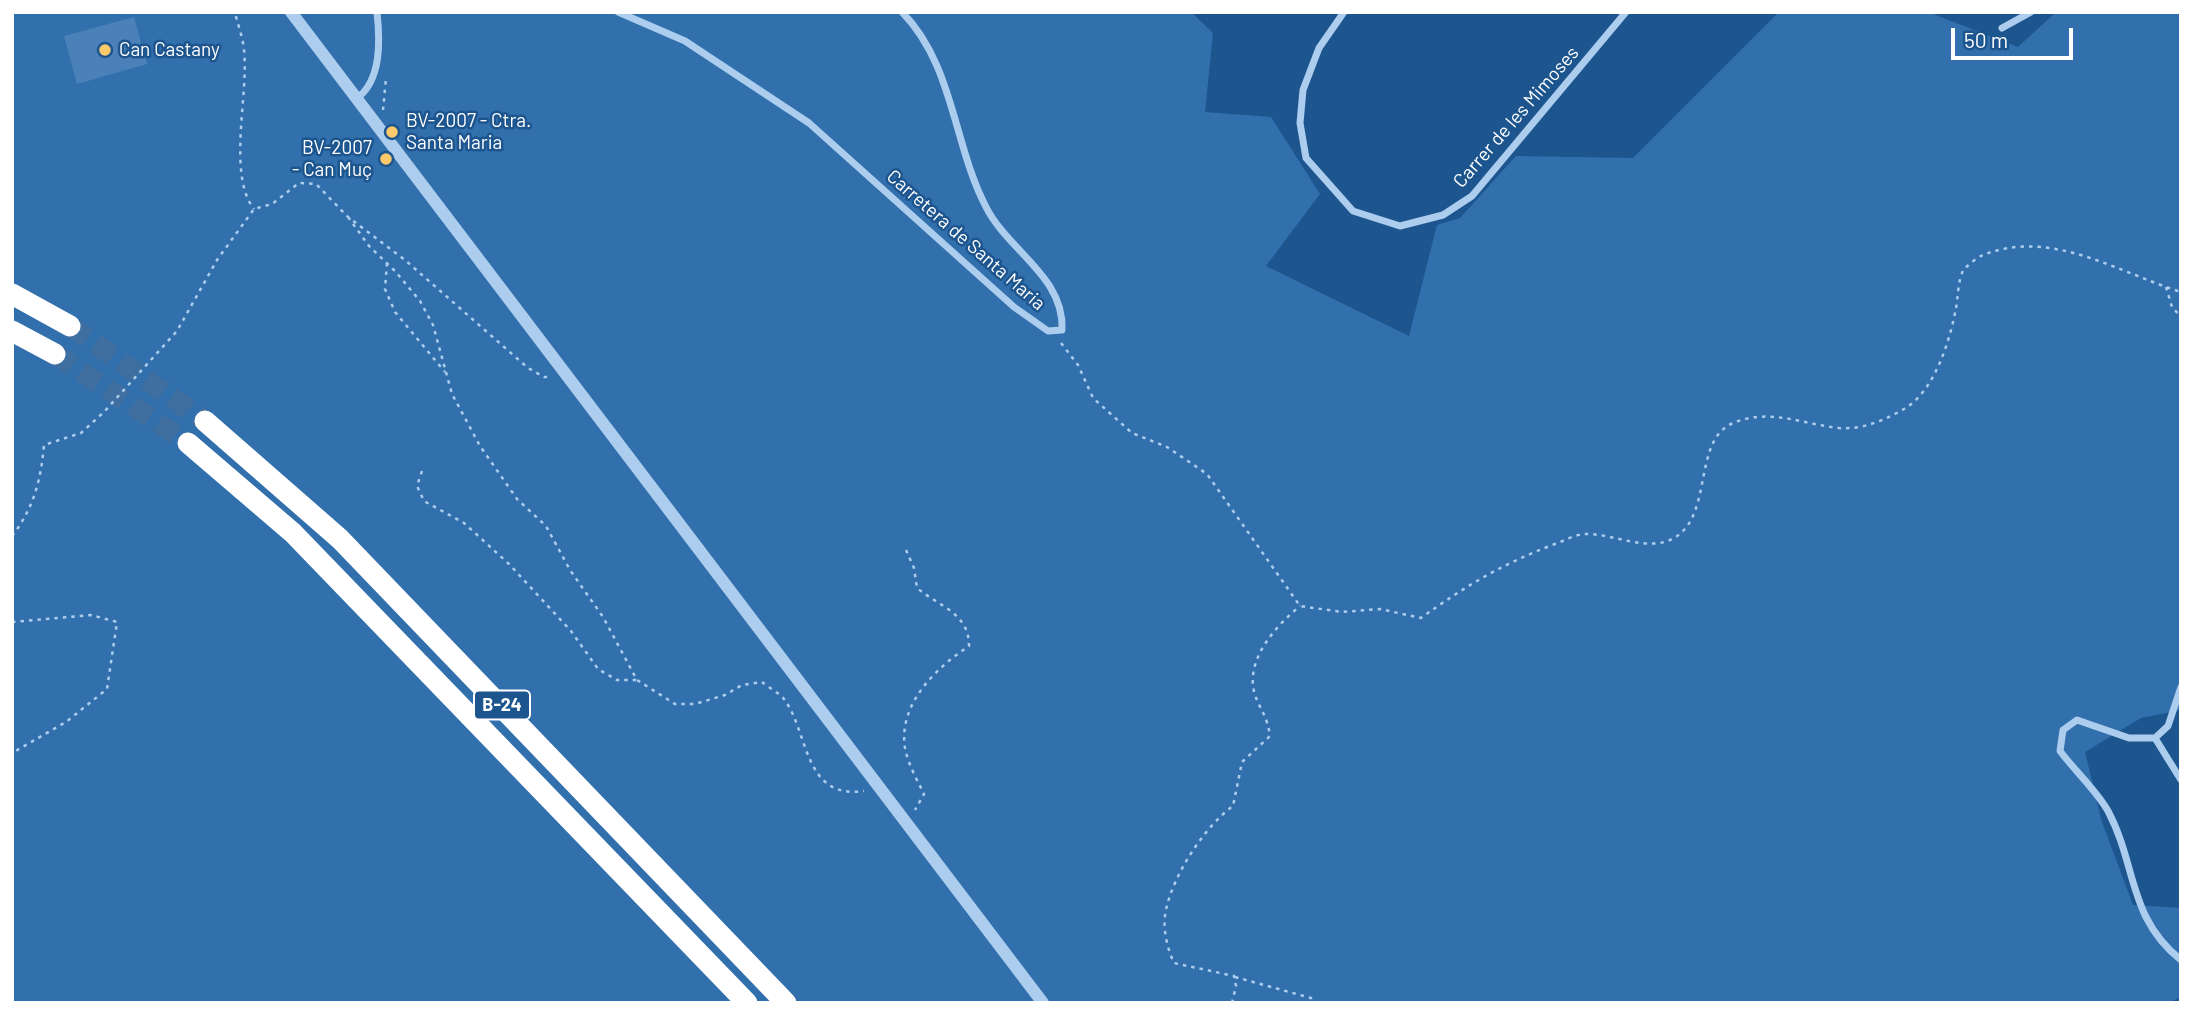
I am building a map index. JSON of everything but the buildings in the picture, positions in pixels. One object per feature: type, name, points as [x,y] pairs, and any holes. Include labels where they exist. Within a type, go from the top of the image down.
[{"type":"highway","points":[[12,294],[69,326]]},
{"type":"highway","points":[[12,331],[55,354]]},
{"type":"highway","name":"B-24","points":[[205,421],[340,539],[548,752],[786,1003]]},
{"type":"highway","name":"B-24","points":[[188,443],[293,533],[747,1003]]},
{"type":"street","points":[[291,12],[565,377],[1044,1003]]},
{"type":"street","points":[[356,99],[371,84],[376,70],[377,12]]},
{"type":"street","name":"Carretera de Santa Maria","points":[[618,12],[685,41],[809,124],[1014,307],[1048,331],[1062,330],[1063,311],[1055,290],[1001,232],[985,206],[946,86],[915,25],[902,12]]},
{"type":"street","name":"Carrer de les Mimoses","points":[[1344,12],[1319,48],[1303,90],[1300,123],[1306,158],[1353,211],[1401,226],[1443,215],[1472,196],[1626,12]]},
{"type":"street","points":[[2002,28],[2031,12]]},
{"type":"street","points":[[2181,687],[2168,726],[2155,738],[2129,738],[2077,720],[2063,730],[2060,751],[2107,810],[2144,918],[2164,947],[2181,960]]},
{"type":"street","points":[[2155,738],[2181,780]]},
{"type":"path","points":[[230,12],[235,13],[244,50],[242,167],[246,199],[254,209]]},
{"type":"path","points":[[12,536],[34,499],[42,473],[44,445],[81,433],[104,412],[177,331],[217,260],[254,209],[272,204],[299,183],[316,184],[420,301],[433,325],[452,394],[480,446],[517,499],[546,526],[570,570],[603,617],[637,680],[675,704],[695,704],[725,695],[742,685],[762,682],[783,699],[809,760],[824,781],[841,790],[881,789]]},
{"type":"path","points":[[348,217],[405,260],[528,368],[544,377],[565,377]]},
{"type":"path","points":[[1053,332],[1078,365],[1093,398],[1132,433],[1167,447],[1207,474],[1300,606],[1342,612],[1380,609],[1421,618],[1479,577],[1583,534],[1662,543],[1675,538],[1689,523],[1699,499],[1710,448],[1728,425],[1757,415],[1842,428],[1876,423],[1908,407],[1936,372],[1951,338],[1963,272],[1982,255],[2041,244],[2118,268],[2181,292]]},
{"type":"path","points":[[387,263],[385,289],[395,312],[445,373]]},
{"type":"path","points":[[2166,287],[2172,307],[2181,317]]},
{"type":"path","points":[[422,471],[417,486],[424,501],[464,523],[509,564],[571,631],[598,669],[617,680],[637,680]]},
{"type":"path","points":[[905,820],[921,804],[923,794],[905,747],[907,718],[925,684],[969,646],[969,630],[954,612],[935,603],[917,588],[914,568],[906,550]]},
{"type":"path","points":[[1300,606],[1282,621],[1265,643],[1256,668],[1255,695],[1267,716],[1270,736],[1242,762],[1233,806],[1214,819],[1181,871],[1165,911],[1166,937],[1174,963],[1234,976],[1311,998],[1314,1003]]},
{"type":"path","points":[[12,622],[91,615],[117,622],[107,690],[66,722],[12,753]]},
{"type":"path","points":[[1232,1003],[1236,986],[1234,976]]},
{"type":"shaded area","points":[[12,12],[1191,12],[1213,33],[1205,112],[1271,117],[1320,194],[1266,266],[1409,336],[1437,225],[1460,218],[1516,156],[1633,158],[1779,12],[1928,12],[2018,47],[2056,12],[2181,12],[2181,710],[2141,718],[2085,752],[2101,819],[2133,905],[2181,908],[2181,997],[2168,1003],[12,1003]]},
{"type":"tunnel","points":[[70,326],[205,421]]},
{"type":"tunnel","points":[[55,354],[188,443]]},
{"type":"place","name":"Can Castany","points":[[105,50]]},
{"type":"place","name":"BV-2007 - Ctra. Santa Maria","points":[[392,132]]},
{"type":"place","name":"BV-2007 - Can Muç","points":[[386,159]]}]
